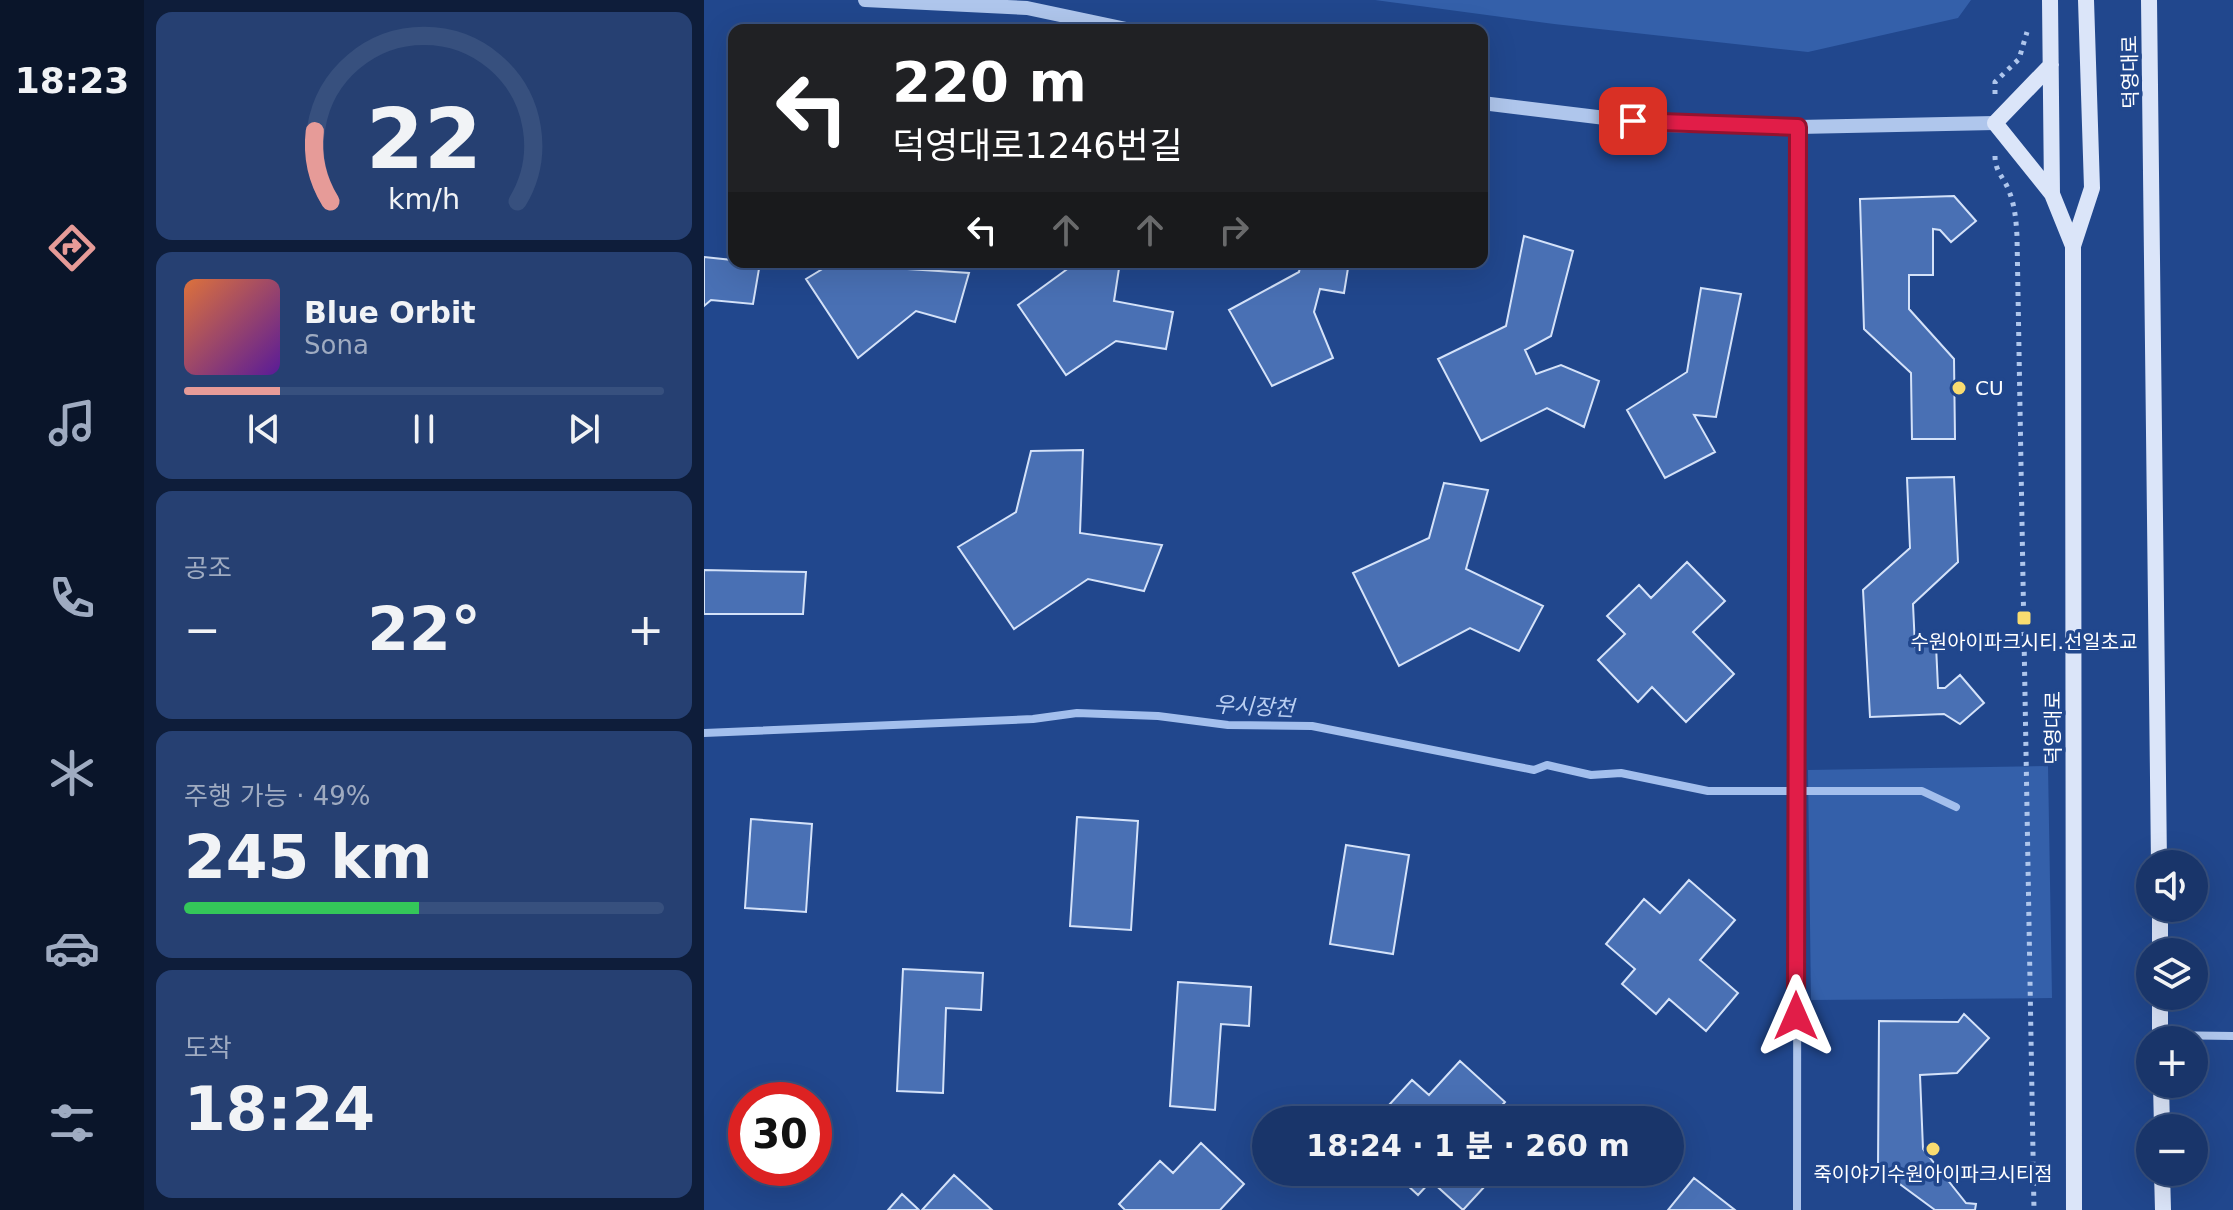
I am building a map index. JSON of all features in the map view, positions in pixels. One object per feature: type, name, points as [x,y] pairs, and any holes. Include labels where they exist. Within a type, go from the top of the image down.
[{"type":"main road","name":"덕영대로","points":[[2050,0],[2052,194],[2073,246]]},
{"type":"main road","name":"덕영대로","points":[[2074,1210],[2073,246],[2092,188],[2086,0]]},
{"type":"main road","name":"덕영대로","points":[[2149,0],[2159,850]]},
{"type":"main road","points":[[2051,65],[1995,123],[2052,194]]},
{"type":"main road","points":[[2162,1186],[2163,1210]]},
{"type":"street","points":[[865,0],[1027,8],[1103,24]]},
{"type":"street","points":[[1488,104],[1663,125],[1798,127],[1995,123]]},
{"type":"street","points":[[1797,1210],[1798,127]]},
{"type":"street","points":[[2208,1036],[2233,1036]]},
{"type":"path","points":[[1995,82],[2019,59],[2027,27]]},
{"type":"path","points":[[1995,169],[2008,187],[2015,210],[2017,236],[2034,1210]]},
{"type":"shaded area","points":[[1375,0],[1971,0],[1958,18],[1808,52],[1554,24]]},
{"type":"shaded area","points":[[2048,766],[2052,998],[1811,1000],[1808,770]]},
{"type":"building","points":[[1954,196],[1976,221],[1951,242],[1940,230],[1933,229],[1933,275],[1909,275],[1909,309],[1954,359],[1955,439],[1912,439],[1911,373],[1864,329],[1860,199]]},
{"type":"building","points":[[1524,236],[1573,251],[1551,336],[1525,350],[1536,374],[1561,365],[1599,381],[1584,427],[1547,408],[1481,441],[1438,359],[1506,326]]},
{"type":"building","points":[[704,257],[728,260],[728,268],[759,268],[753,304],[711,300],[704,306]]},
{"type":"building","points":[[824,268],[908,268],[969,273],[955,322],[916,311],[858,358],[806,279]]},
{"type":"building","points":[[1069,268],[1119,268],[1114,301],[1173,312],[1166,349],[1116,341],[1066,375],[1018,305]]},
{"type":"building","points":[[1300,268],[1348,268],[1344,293],[1320,289],[1314,312],[1333,358],[1272,386],[1229,310],[1299,272]]},
{"type":"building","points":[[1701,288],[1741,294],[1716,417],[1694,415],[1715,452],[1665,478],[1627,410],[1687,372]]},
{"type":"building","points":[[1083,450],[1080,533],[1162,545],[1144,591],[1088,579],[1014,629],[958,547],[1016,512],[1031,451]]},
{"type":"building","points":[[1954,477],[1958,562],[1913,604],[1915,647],[1936,645],[1938,688],[1945,688],[1960,675],[1984,703],[1960,724],[1944,714],[1870,717],[1863,590],[1910,548],[1907,478]]},
{"type":"building","points":[[1444,483],[1488,490],[1466,569],[1543,606],[1519,651],[1470,628],[1399,666],[1353,573],[1429,538]]},
{"type":"building","points":[[1687,562],[1725,601],[1693,632],[1734,674],[1686,722],[1652,687],[1638,702],[1598,660],[1625,634],[1607,616],[1639,585],[1651,598]]},
{"type":"building","points":[[704,570],[806,572],[803,614],[704,614]]},
{"type":"building","points":[[1077,817],[1138,821],[1131,930],[1070,926]]},
{"type":"building","points":[[751,819],[812,824],[806,912],[745,908]]},
{"type":"building","points":[[1346,845],[1409,855],[1393,954],[1330,944]]},
{"type":"building","points":[[1689,880],[1735,920],[1700,960],[1738,993],[1706,1031],[1669,999],[1656,1014],[1622,984],[1635,969],[1606,944],[1644,899],[1660,913]]},
{"type":"building","points":[[903,969],[983,973],[981,1010],[946,1008],[943,1093],[897,1091]]},
{"type":"building","points":[[1178,982],[1251,987],[1249,1026],[1221,1024],[1215,1110],[1170,1106]]},
{"type":"building","points":[[1964,1014],[1989,1038],[1957,1073],[1920,1075],[1923,1149],[1966,1203],[1976,1204],[1975,1210],[1935,1210],[1878,1168],[1879,1021],[1958,1022]]},
{"type":"building","points":[[1460,1061],[1505,1102],[1501,1106],[1388,1106],[1412,1080],[1429,1095]]},
{"type":"building","points":[[1201,1143],[1244,1184],[1220,1210],[1125,1210],[1119,1204],[1160,1161],[1173,1173]]},
{"type":"building","points":[[954,1175],[992,1210],[922,1210]]},
{"type":"building","points":[[1694,1178],[1735,1210],[1668,1210]]},
{"type":"building","points":[[1408,1186],[1426,1186],[1418,1195]]},
{"type":"building","points":[[1437,1186],[1485,1186],[1463,1210]]},
{"type":"building","points":[[902,1194],[919,1210],[888,1210]]},
{"type":"waterway","name":"우시장천","points":[[704,733],[1033,719],[1077,713],[1158,716],[1228,725],[1312,726],[1534,770],[1547,765],[1591,775],[1621,773],[1708,791],[1922,791],[1956,807]]},
{"type":"place","name":"CU","points":[[1959,388]]},
{"type":"place","name":"수원아이파크시티.선일초교","points":[[2024,618]]},
{"type":"place","name":"죽이야기수원아이파크시티점","points":[[1933,1149]]},
{"type":"route","points":[[1633,121],[1663,125],[1798,127],[1796,1016]]}]
